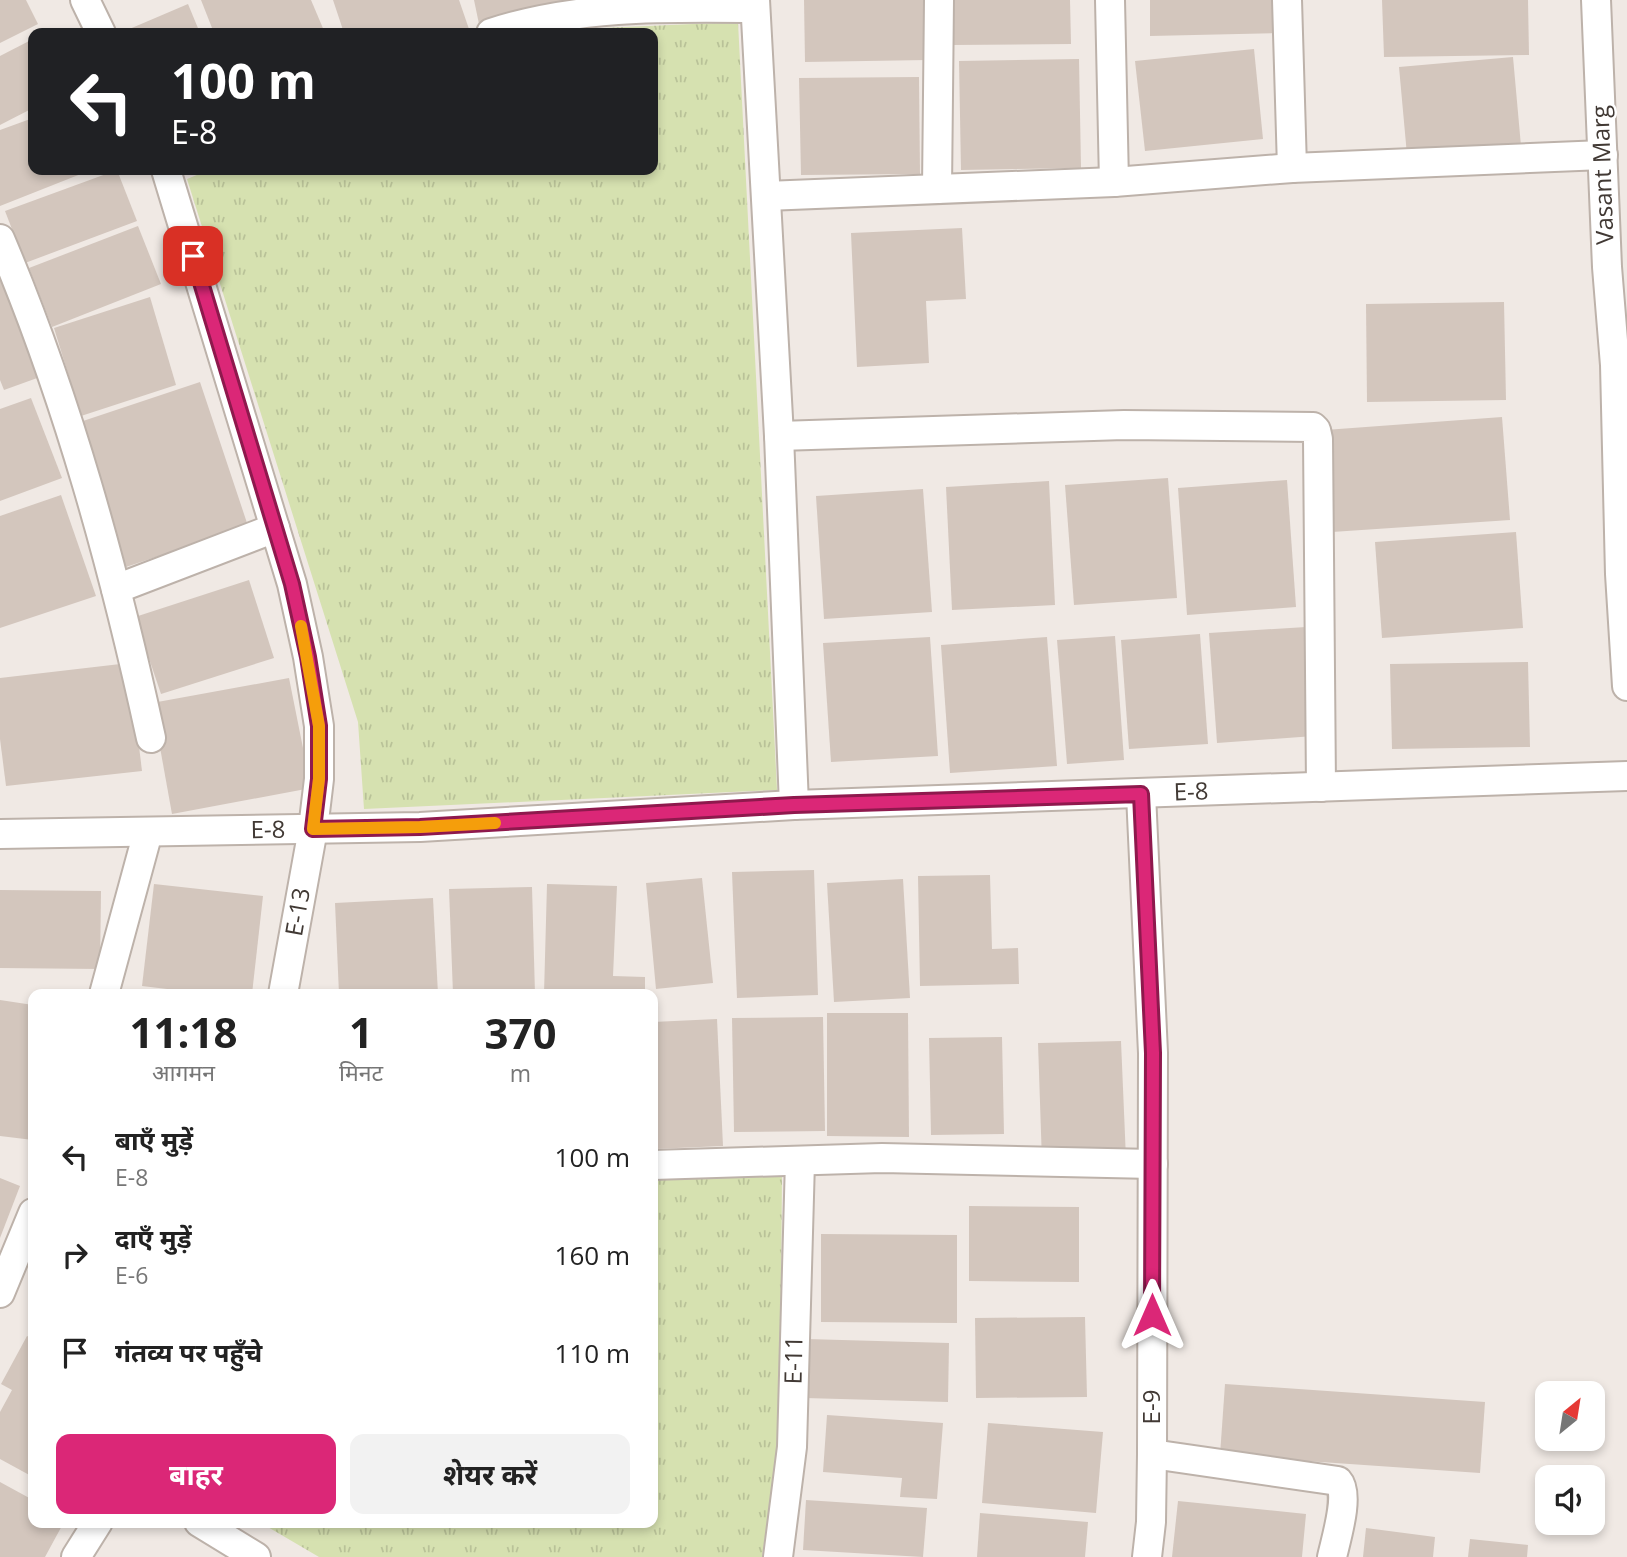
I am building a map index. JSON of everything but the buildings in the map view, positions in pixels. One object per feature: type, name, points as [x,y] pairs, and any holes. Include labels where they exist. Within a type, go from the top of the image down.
[{"type":"street","points":[[937,189],[939,0]]},
{"type":"street","points":[[1110,0],[1114,182]]},
{"type":"street","points":[[1287,0],[1292,168]]},
{"type":"street","name":"Vasant Marg","points":[[1596,0],[1607,267],[1621,365],[1620,574],[1627,685]]},
{"type":"street","points":[[92,2],[100,28]]},
{"type":"street","points":[[512,28],[569,14],[657,6],[755,4],[779,436],[794,805]]},
{"type":"street","points":[[766,196],[1114,182],[1292,168],[1604,155]]},
{"type":"street","name":"E-13","points":[[173,175],[292,584],[306,645],[319,726],[319,779],[313,829],[284,989]]},
{"type":"street","points":[[0,239],[48,364],[116,589],[151,738]]},
{"type":"street","points":[[779,436],[1124,425],[1313,426],[1317,430],[1318,439],[1321,787]]},
{"type":"street","points":[[116,589],[275,528]]},
{"type":"street","name":"E-8","points":[[0,834],[420,827],[794,805],[1627,776]]},
{"type":"street","name":"E-9","points":[[1141,794],[1153,1053],[1152,1454],[1151,1522],[1147,1557]]},
{"type":"street","points":[[106,989],[148,832]]},
{"type":"street","points":[[658,1165],[882,1158],[1153,1164]]},
{"type":"street","name":"E-11","points":[[778,1557],[792,1447],[800,1161]]},
{"type":"street","points":[[0,1293],[28,1225]]},
{"type":"street","points":[[1152,1454],[1338,1481],[1342,1486],[1343,1499],[1332,1557]]},
{"type":"street","points":[[76,1557],[94,1528]]},
{"type":"street","points":[[209,1528],[256,1557]]},
{"type":"green space","points":[[738,22],[777,790],[364,809],[358,722],[187,179],[197,175],[658,175],[658,28],[603,28]]},
{"type":"green space","points":[[782,1172],[780,1435],[762,1557],[319,1557],[270,1528],[658,1528],[658,1174]]},
{"type":"slow traffic","points":[[301,626],[319,726],[319,779],[313,829],[495,823]]},
{"type":"route","points":[[193,256],[292,584],[308,657],[319,726],[319,779],[313,829],[420,827],[794,805],[1141,794],[1153,1053],[1152,1315]]}]
